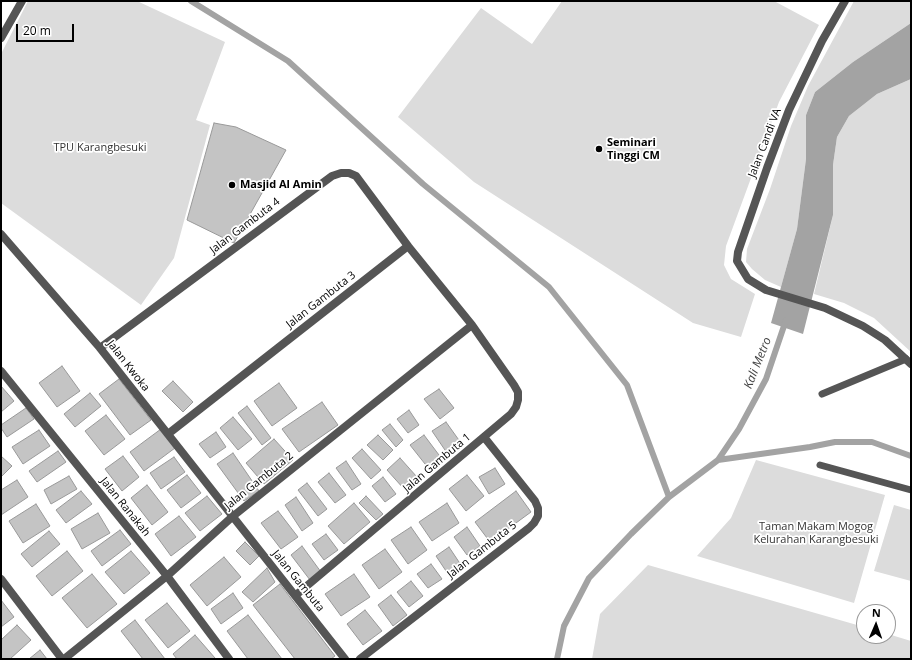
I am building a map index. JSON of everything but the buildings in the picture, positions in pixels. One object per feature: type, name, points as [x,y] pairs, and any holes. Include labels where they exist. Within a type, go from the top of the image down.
[{"type":"street","points":[[1,38],[22,1]]},
{"type":"street","name":"Jalan Candi VA","points":[[845,1],[822,41],[789,110],[738,252],[737,261],[748,279],[766,290],[825,308],[864,326],[878,335],[908,361]]},
{"type":"street","name":"Jalan Gambuta 4","points":[[100,348],[332,176],[349,173],[356,176],[408,246]]},
{"type":"street","name":"Jalan Kwoka","points":[[1,234],[100,348],[232,517]]},
{"type":"street","points":[[408,246],[472,325]]},
{"type":"street","name":"Jalan Gambuta 3","points":[[168,434],[408,246]]},
{"type":"street","name":"Jalan Gambuta 1","points":[[296,595],[511,414],[518,400],[518,392],[472,325]]},
{"type":"street","name":"Jalan Gambuta 2","points":[[63,659],[167,576],[232,517],[472,325]]},
{"type":"street","name":"Jalan Ranakah","points":[[1,371],[167,576],[229,659]]},
{"type":"street","name":"Jalan Gambuta 5","points":[[360,659],[529,528],[538,516],[538,508],[535,501],[484,437]]},
{"type":"street","name":"Jalan Gambuta","points":[[232,517],[296,595],[345,659]]},
{"type":"street","points":[[1,579],[63,659]]},
{"type":"lane","points":[[822,394],[908,361]]},
{"type":"lane","points":[[820,465],[911,490]]},
{"type":"green space","name":"TPU Karangbesuki","points":[[28,1],[137,1],[225,42],[196,120],[210,125],[174,258],[141,305],[1,203],[1,54]]},
{"type":"green space","name":"Seminari Tinggi CM","points":[[562,1],[774,1],[819,25],[779,102],[726,246],[724,265],[731,279],[755,294],[741,337],[693,323],[474,182],[398,117],[481,8],[532,44]]},
{"type":"green space","points":[[854,1],[911,1],[911,23],[853,62],[815,92],[806,115],[806,159],[797,229],[781,287],[765,280],[752,269],[746,262],[747,249],[770,189],[791,126],[808,86]]},
{"type":"green space","points":[[911,79],[911,352],[874,318],[844,303],[814,294],[833,215],[833,165],[837,137],[849,116],[877,94]]},
{"type":"green space","name":"Taman Makam Mogog Kelurahan Karangbesuki","points":[[756,460],[885,495],[854,603],[697,556],[731,518]]},
{"type":"green space","points":[[894,505],[911,510],[911,581],[874,571]]},
{"type":"green space","points":[[648,565],[856,625],[856,644],[896,644],[896,636],[911,641],[911,659],[592,659],[600,614]]},
{"type":"shaded area","points":[[911,23],[911,79],[877,94],[849,116],[837,137],[833,165],[833,215],[803,334],[771,323],[797,229],[806,159],[806,115],[815,92],[853,62]]},
{"type":"waterway","points":[[191,1],[288,61],[423,184],[549,287],[627,385],[669,497]]},
{"type":"waterway","name":"Kali Metro","points":[[557,659],[564,626],[589,578],[669,497],[718,460],[739,429],[766,379],[786,320]]},
{"type":"waterway","points":[[718,460],[835,442],[872,442],[911,456]]},
{"type":"place","name":"Seminari Tinggi CM","points":[[599,149]]},
{"type":"place","name":"Masjid Al Amin","points":[[232,185]]}]
